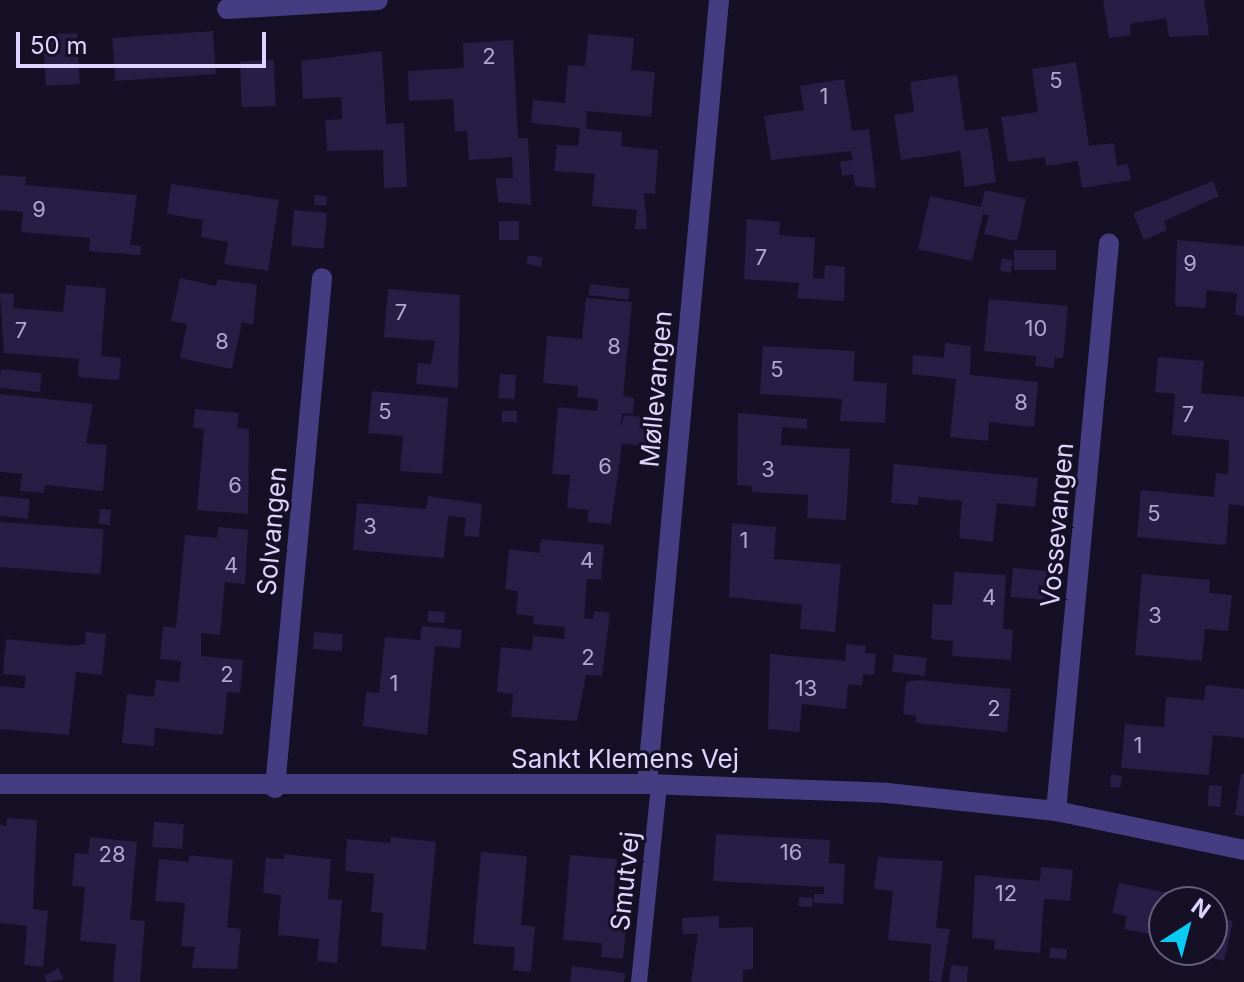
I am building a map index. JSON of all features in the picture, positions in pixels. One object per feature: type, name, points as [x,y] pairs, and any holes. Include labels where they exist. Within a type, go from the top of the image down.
[{"type":"street","points":[[227,9],[378,0]]},
{"type":"street","name":"Møllevangen","points":[[653,784],[719,0]]},
{"type":"street","name":"Vossevangen","points":[[1056,811],[1109,243]]},
{"type":"street","name":"Solvangen","points":[[275,788],[322,278]]},
{"type":"street","name":"Sankt Klemens Vej","points":[[0,784],[275,788],[653,784],[887,793],[1056,811],[1244,850]]},
{"type":"lane","name":"Smutvej","points":[[639,982],[653,784]]},
{"type":"building","points":[[1103,0],[1204,0],[1209,35],[1169,37],[1166,18],[1130,24],[1131,35],[1109,38]]},
{"type":"building","points":[[213,31],[216,74],[115,81],[112,38]]},
{"type":"building","points":[[77,33],[80,84],[46,86],[43,35]]},
{"type":"building","points":[[588,34],[634,38],[631,70],[655,72],[651,117],[587,111],[586,129],[622,132],[621,146],[658,150],[655,194],[644,193],[647,229],[635,229],[637,210],[592,206],[595,174],[554,171],[557,145],[578,146],[580,128],[531,123],[533,100],[565,103],[568,65],[585,66]]},
{"type":"building","points":[[513,40],[518,138],[528,138],[531,205],[498,202],[496,178],[513,178],[512,157],[469,160],[467,131],[455,132],[453,99],[409,101],[408,71],[464,68],[463,43]]},
{"type":"building","points":[[382,51],[386,124],[404,123],[407,187],[384,188],[383,150],[327,151],[325,120],[342,119],[341,97],[303,99],[301,61]]},
{"type":"building","points":[[274,60],[276,106],[242,107],[240,61]]},
{"type":"building","points":[[1076,62],[1089,146],[1114,143],[1117,166],[1128,164],[1131,180],[1082,188],[1078,161],[1046,166],[1045,157],[1008,162],[1001,117],[1038,112],[1032,69]]},
{"type":"building","points":[[957,75],[965,131],[988,128],[996,182],[965,187],[960,151],[901,160],[894,115],[914,112],[910,82]]},
{"type":"building","points":[[844,79],[852,131],[869,129],[876,188],[855,186],[853,174],[842,176],[840,162],[853,160],[851,151],[771,160],[764,116],[804,110],[800,86]]},
{"type":"building","points":[[0,175],[26,177],[25,185],[137,195],[130,245],[141,246],[140,255],[89,251],[90,238],[21,232],[23,212],[0,210]]},
{"type":"building","points":[[1213,181],[1219,196],[1164,221],[1167,230],[1144,240],[1133,213]]},
{"type":"building","points":[[171,184],[279,200],[268,271],[224,264],[228,242],[201,237],[203,220],[167,214]]},
{"type":"building","points":[[985,190],[1026,199],[1017,241],[984,234],[989,215],[983,214],[972,261],[918,249],[930,196],[981,207]]},
{"type":"building","points":[[315,195],[327,196],[326,206],[314,205]]},
{"type":"building","points":[[294,210],[327,213],[324,249],[291,246]]},
{"type":"building","points":[[747,219],[780,222],[779,235],[815,238],[813,278],[824,279],[825,265],[845,267],[844,301],[797,298],[799,283],[744,279]]},
{"type":"building","points":[[499,221],[519,221],[519,240],[499,240]]},
{"type":"building","points":[[1177,240],[1244,246],[1244,316],[1235,315],[1237,293],[1207,290],[1205,308],[1175,306]]},
{"type":"building","points":[[1014,250],[1056,250],[1056,270],[1014,270]]},
{"type":"building","points":[[528,255],[543,258],[541,267],[526,264]]},
{"type":"building","points":[[1002,258],[1013,260],[1011,273],[1000,271]]},
{"type":"building","points":[[180,278],[216,286],[218,279],[257,285],[253,325],[242,322],[232,369],[180,358],[187,324],[171,321]]},
{"type":"building","points":[[590,284],[630,289],[628,300],[589,295]]},
{"type":"building","points":[[66,285],[106,288],[101,356],[121,358],[119,380],[78,377],[79,359],[4,353],[0,293],[14,294],[13,308],[63,312]]},
{"type":"building","points":[[388,289],[460,295],[458,388],[416,384],[418,363],[431,364],[435,341],[384,337]]},
{"type":"building","points":[[586,298],[632,302],[623,396],[634,398],[633,414],[622,413],[621,427],[624,415],[651,418],[649,446],[622,444],[611,524],[587,522],[589,510],[567,508],[570,475],[552,474],[558,407],[597,411],[598,399],[577,397],[578,386],[543,383],[547,336],[582,339]]},
{"type":"building","points":[[989,299],[1068,306],[1063,358],[1055,358],[1054,368],[1035,366],[1036,356],[984,351]]},
{"type":"building","points":[[945,343],[971,346],[970,375],[1038,382],[1034,427],[989,422],[988,441],[950,437],[956,379],[912,374],[913,355],[944,358]]},
{"type":"building","points":[[763,346],[855,351],[853,381],[887,383],[885,423],[840,421],[842,399],[760,394]]},
{"type":"building","points":[[1158,357],[1204,361],[1201,393],[1244,397],[1244,506],[1229,504],[1226,545],[1137,537],[1141,490],[1214,497],[1216,473],[1228,474],[1229,440],[1172,435],[1175,394],[1155,392]]},
{"type":"building","points":[[1,369],[42,373],[40,392],[0,388]]},
{"type":"building","points":[[500,374],[516,375],[514,399],[498,398]]},
{"type":"building","points":[[372,391],[448,398],[442,474],[400,471],[403,436],[368,433]]},
{"type":"building","points":[[0,394],[93,404],[86,443],[107,445],[103,491],[45,485],[44,493],[20,491],[22,474],[0,472]]},
{"type":"building","points":[[195,409],[239,413],[237,428],[249,429],[248,514],[197,510],[204,429],[193,428]]},
{"type":"building","points":[[502,411],[517,411],[517,422],[502,422]]},
{"type":"building","points":[[738,413],[807,419],[807,429],[782,427],[781,445],[850,449],[846,520],[807,518],[808,495],[752,492],[752,486],[737,485]]},
{"type":"building","points":[[894,464],[1038,478],[1035,507],[997,503],[993,542],[959,538],[962,501],[918,497],[918,505],[891,503]]},
{"type":"building","points":[[0,496],[30,499],[28,519],[0,516]]},
{"type":"building","points":[[428,496],[482,504],[479,537],[464,536],[466,518],[448,516],[444,558],[353,550],[357,503],[426,509]]},
{"type":"building","points":[[100,509],[111,510],[110,525],[99,524]]},
{"type":"building","points":[[0,522],[104,529],[101,574],[0,567]]},
{"type":"building","points":[[732,523],[776,527],[774,559],[841,564],[835,632],[800,629],[802,605],[729,597]]},
{"type":"building","points":[[218,527],[248,530],[245,584],[225,582],[220,635],[201,633],[201,656],[243,660],[240,693],[227,692],[223,735],[155,728],[154,746],[122,743],[127,694],[154,697],[156,680],[179,682],[181,661],[160,659],[163,626],[176,628],[185,535],[217,538]]},
{"type":"building","points":[[541,539],[604,545],[601,580],[587,579],[584,618],[593,619],[594,611],[610,613],[602,676],[586,675],[577,721],[511,717],[513,694],[497,692],[501,647],[532,650],[533,636],[564,639],[565,627],[533,624],[534,616],[516,614],[518,591],[505,589],[509,549],[539,553]]},
{"type":"building","points":[[1013,568],[1047,571],[1044,600],[1010,597]]},
{"type":"building","points":[[954,572],[1006,575],[1003,629],[1013,630],[1011,660],[952,656],[953,641],[931,639],[933,604],[952,605]]},
{"type":"building","points":[[1142,574],[1210,580],[1209,593],[1232,595],[1228,631],[1205,629],[1202,661],[1135,655]]},
{"type":"building","points":[[428,611],[445,612],[444,623],[427,622]]},
{"type":"building","points":[[422,626],[462,630],[460,648],[435,646],[427,735],[363,726],[366,692],[379,693],[385,637],[420,640]]},
{"type":"building","points":[[86,632],[106,634],[102,675],[76,672],[69,735],[0,729],[0,686],[24,688],[26,676],[3,674],[6,639],[73,646],[85,644]]},
{"type":"building","points":[[314,632],[343,634],[342,651],[313,649]]},
{"type":"building","points":[[846,644],[866,646],[865,653],[876,654],[874,675],[863,674],[862,686],[848,684],[846,709],[802,704],[799,732],[768,729],[770,654],[845,661]]},
{"type":"building","points":[[894,654],[927,658],[925,676],[892,672]]},
{"type":"building","points":[[920,680],[1011,689],[1007,732],[916,723],[916,716],[903,714],[906,682]]},
{"type":"building","points":[[1206,685],[1244,689],[1244,738],[1213,735],[1209,775],[1121,768],[1125,724],[1164,727],[1166,697],[1204,700]]},
{"type":"building","points":[[1111,774],[1122,776],[1120,788],[1110,787]]},
{"type":"building","points":[[1241,774],[1244,774],[1244,816],[1235,815]]},
{"type":"building","points":[[1209,785],[1222,786],[1221,807],[1208,806]]},
{"type":"building","points":[[7,818],[37,820],[33,909],[48,911],[43,967],[24,965],[27,926],[0,923],[0,825],[6,826]]},
{"type":"building","points":[[154,822],[184,824],[182,849],[152,847]]},
{"type":"building","points":[[716,834],[830,840],[829,863],[845,864],[843,904],[814,903],[814,894],[824,894],[824,887],[713,881]]},
{"type":"building","points":[[90,837],[137,842],[130,920],[145,921],[140,982],[113,982],[116,944],[80,941],[85,887],[72,886],[75,853],[88,854]]},
{"type":"building","points":[[391,837],[436,842],[426,950],[381,946],[383,913],[371,912],[374,874],[345,871],[347,839],[390,843]]},
{"type":"building","points":[[481,852],[527,856],[521,925],[535,927],[531,972],[513,970],[515,947],[473,944]]},
{"type":"building","points":[[284,854],[331,859],[328,899],[342,900],[337,963],[317,961],[319,939],[278,935],[281,895],[263,893],[266,858],[284,859]]},
{"type":"building","points":[[189,855],[233,860],[227,927],[241,929],[237,969],[192,968],[195,947],[181,946],[185,903],[155,901],[159,859],[189,862]]},
{"type":"building","points":[[570,855],[617,859],[613,904],[628,905],[623,959],[601,957],[602,943],[563,940]]},
{"type":"building","points":[[878,857],[943,861],[936,928],[950,929],[941,982],[929,981],[931,944],[888,940],[893,891],[874,889]]},
{"type":"building","points":[[1041,867],[1073,870],[1070,901],[1044,899],[1040,953],[994,949],[995,940],[972,938],[975,875],[1040,881]]},
{"type":"building","points":[[1119,883],[1148,889],[1148,934],[1124,929],[1127,916],[1112,913]]},
{"type":"building","points":[[799,897],[813,898],[812,907],[798,906]]},
{"type":"building","points":[[719,916],[719,928],[753,927],[753,969],[743,970],[743,982],[691,982],[698,934],[683,934],[682,918]]},
{"type":"building","points":[[1228,920],[1233,921],[1228,943]]},
{"type":"building","points":[[1050,948],[1067,949],[1066,959],[1049,958]]},
{"type":"building","points":[[951,965],[968,967],[967,982],[949,982]]},
{"type":"building","points":[[572,966],[625,973],[624,982],[570,982]]},
{"type":"building","points":[[58,968],[64,979],[47,982],[44,976]]}]
